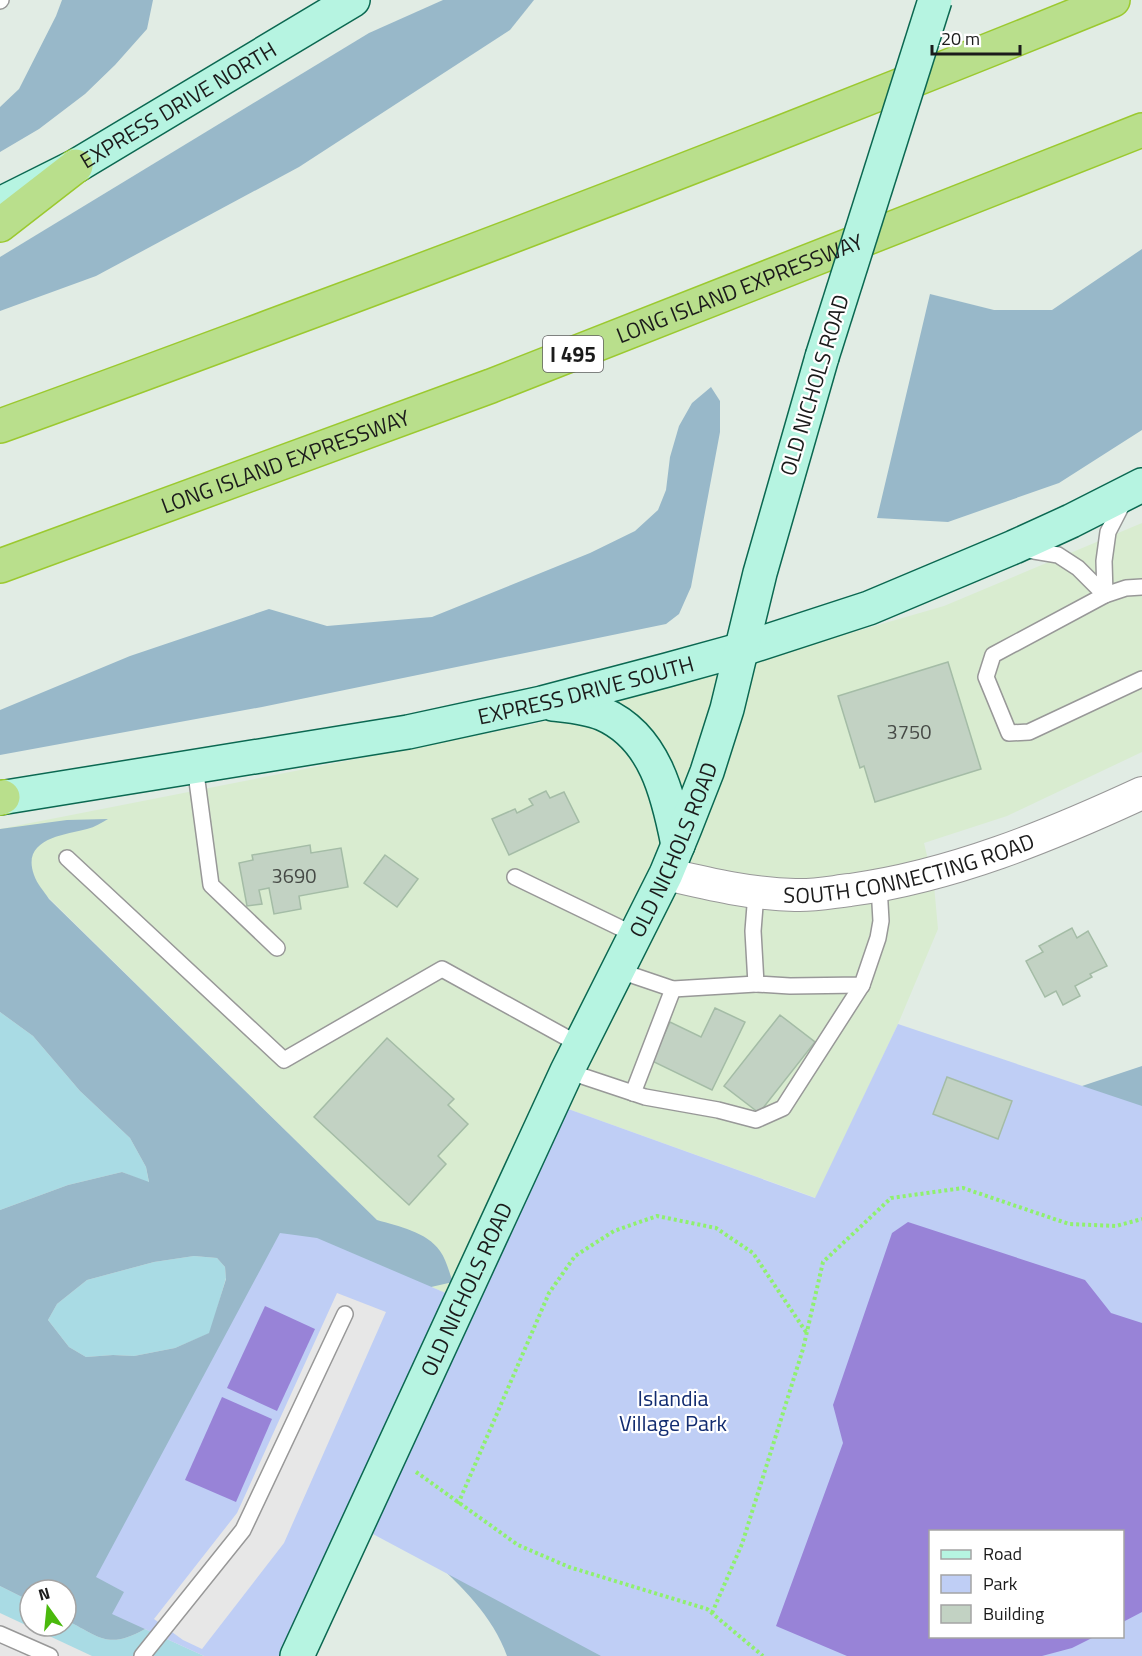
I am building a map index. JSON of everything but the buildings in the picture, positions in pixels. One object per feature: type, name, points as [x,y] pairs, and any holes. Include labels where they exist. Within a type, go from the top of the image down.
[{"type":"highway","points":[[0,426],[360,294],[821,118],[1113,0]]},
{"type":"highway","name":"LONG ISLAND EXPRESSWAY","points":[[0,566],[502,382],[1142,130]]},
{"type":"highway","points":[[0,225],[76,166]]},
{"type":"main road","name":"EXPRESS DRIVE NORTH","points":[[0,204],[76,166],[353,0]]},
{"type":"main road","name":"OLD NICHOLS ROAD","points":[[297,1656],[574,1058],[672,859],[707,772],[727,709],[760,573],[822,357],[935,0]]},
{"type":"main road","name":"EXPRESS DRIVE SOUTH","points":[[1,798],[408,732],[542,703],[743,649],[869,608],[1014,547],[1135,489]]},
{"type":"main road","points":[[542,703],[582,707],[603,714],[635,737],[646,750],[660,778],[671,813],[672,859]]},
{"type":"street","name":"SOUTH CONNECTING ROAD","points":[[672,859],[756,893],[798,895],[879,886],[945,869],[1017,846],[1142,793]]},
{"type":"lane","points":[[1105,595],[1104,561],[1108,532],[1135,489]]},
{"type":"lane","points":[[1014,547],[1058,555],[1078,568],[1105,595]]},
{"type":"lane","points":[[1142,586],[1126,588],[1105,595],[993,655],[986,677],[1009,733],[1029,732],[1142,679]]},
{"type":"lane","points":[[195,766],[211,885],[278,948]]},
{"type":"lane","points":[[67,858],[284,1060],[442,969],[574,1058],[633,1093],[645,1098],[718,1110],[756,1120],[783,1108],[862,985],[878,938],[881,921],[879,886]]},
{"type":"lane","points":[[515,877],[635,935]]},
{"type":"lane","points":[[756,893],[753,931],[756,984]]},
{"type":"lane","points":[[617,970],[673,988],[756,984],[862,985]]},
{"type":"lane","points":[[633,1093],[673,988]]},
{"type":"lane","points":[[142,1656],[243,1530],[345,1314]]},
{"type":"lane","points":[[0,1634],[50,1656]]},
{"type":"path","points":[[712,1613],[742,1544],[807,1333],[823,1262],[891,1198],[963,1188],[1069,1224],[1116,1226],[1142,1219]]},
{"type":"path","points":[[458,1504],[549,1293],[575,1256],[614,1231],[657,1216],[716,1228],[753,1253],[807,1333]]},
{"type":"path","points":[[413,1470],[518,1545],[569,1567],[707,1609],[763,1656]]},
{"type":"shaded area","points":[[62,0],[153,0],[147,29],[115,65],[85,94],[39,129],[0,152],[0,107],[19,89]]},
{"type":"shaded area","points":[[443,0],[534,0],[510,30],[299,167],[96,276],[0,311],[0,257],[369,33]]},
{"type":"shaded area","points":[[1142,249],[1142,430],[1059,483],[948,522],[877,518],[930,294],[994,310],[1052,310]]},
{"type":"shaded area","points":[[711,387],[720,401],[720,432],[691,587],[679,614],[666,624],[262,707],[0,755],[0,710],[130,656],[269,609],[327,626],[432,617],[590,553],[635,531],[658,510],[666,490],[670,457],[679,426],[692,403]]},
{"type":"shaded area","points":[[1142,523],[1142,752],[1007,816],[924,843],[934,885],[938,929],[898,1024],[816,1198],[546,1101],[455,1297],[317,1238],[389,1232],[0,850],[0,829],[534,724],[944,606]]},
{"type":"shaded area","points":[[108,819],[90,828],[47,841],[33,853],[35,878],[49,899],[377,1220],[420,1234],[434,1244],[444,1258],[453,1282],[431,1287],[384,1283],[144,1620],[145,1629],[122,1639],[104,1639],[78,1626],[78,1578],[18,1578],[18,1595],[0,1586],[0,1210],[68,1185],[122,1172],[149,1182],[146,1167],[130,1138],[80,1091],[33,1036],[0,1012],[0,829],[67,820]],"holes":[[[194,1256],[217,1258],[225,1267],[226,1279],[209,1333],[175,1348],[134,1356],[86,1357],[69,1347],[48,1320],[57,1304],[87,1280],[154,1262]]]},
{"type":"shaded area","points":[[0,1012],[33,1036],[80,1091],[130,1138],[146,1167],[149,1183],[122,1172],[68,1185],[0,1210]]},
{"type":"shaded area","points":[[1142,1066],[1142,1153],[1082,1086]]},
{"type":"shaded area","points":[[908,1222],[1085,1280],[1111,1313],[1142,1323],[1142,1612],[1124,1621],[1124,1530],[929,1530],[929,1638],[1092,1638],[1072,1648],[1042,1656],[847,1656],[776,1626],[843,1443],[833,1405],[892,1233]]},
{"type":"shaded area","points":[[194,1256],[217,1258],[225,1267],[226,1278],[210,1333],[175,1348],[134,1356],[86,1357],[69,1347],[48,1320],[57,1304],[87,1280],[154,1262]]},
{"type":"shaded area","points":[[337,1293],[386,1312],[284,1543],[202,1649],[183,1640],[154,1619],[237,1513]]},
{"type":"shaded area","points":[[265,1306],[315,1329],[277,1411],[227,1388]]},
{"type":"shaded area","points":[[222,1397],[272,1419],[236,1502],[185,1480]]},
{"type":"shaded area","points":[[431,1558],[780,1656],[507,1656],[501,1641],[475,1602]]},
{"type":"shaded area","points":[[0,1586],[18,1595],[18,1638],[78,1638],[78,1626],[96,1636],[113,1640],[122,1639],[145,1629],[204,1656],[0,1656]]},
{"type":"shaded area","points":[[0,1613],[18,1621],[18,1638],[53,1638],[92,1656],[0,1656]]},
{"type":"green space","name":"Islandia Village Park","points":[[898,1024],[1142,1106],[1142,1656],[601,1656],[356,1525],[294,1656],[204,1656],[112,1614],[124,1592],[96,1577],[280,1233],[317,1238],[455,1297],[546,1101],[815,1198]]}]
